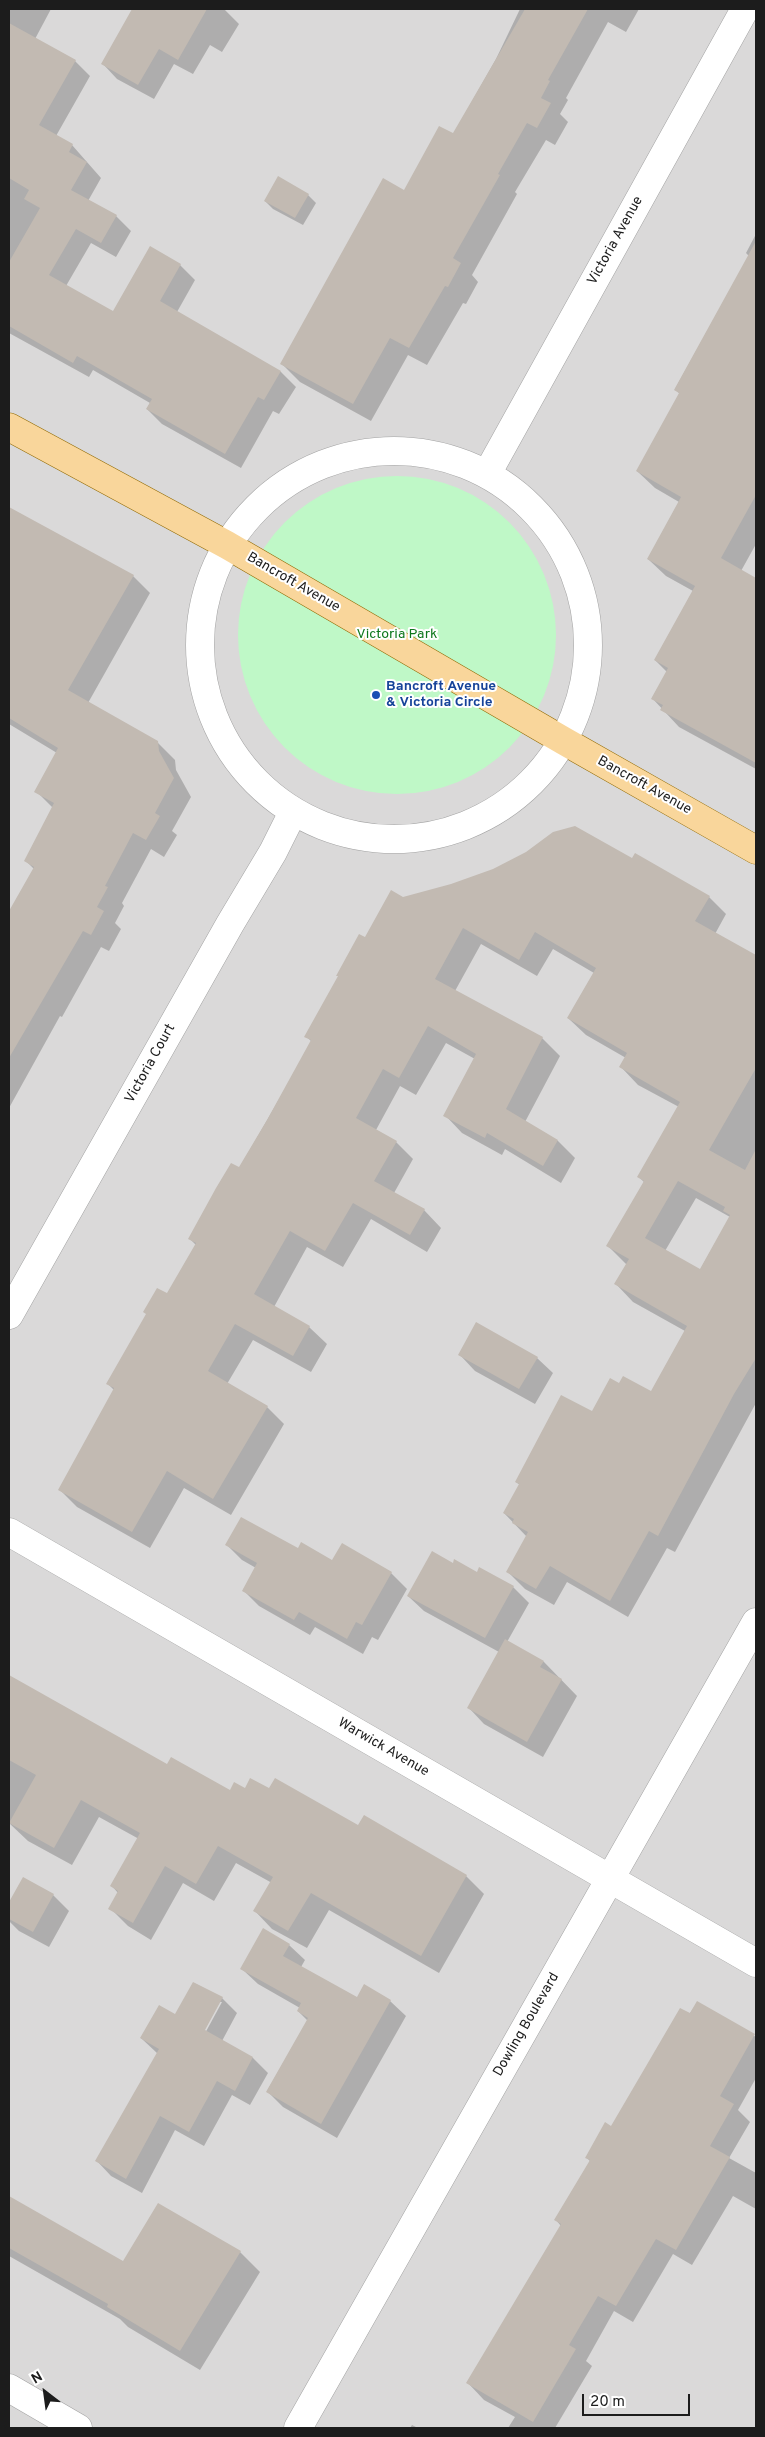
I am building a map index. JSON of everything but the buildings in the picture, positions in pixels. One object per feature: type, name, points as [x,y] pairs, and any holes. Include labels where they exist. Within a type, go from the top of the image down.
[{"type":"main road","name":"Bancroft Avenue","points":[[9,427],[227,545],[756,850]]},
{"type":"street","name":"Victoria Avenue","points":[[487,474],[745,9]]},
{"type":"street","points":[[406,451],[448,458],[487,474],[524,499],[553,532],[575,570],[580,587],[587,613],[589,657],[581,700],[564,741],[532,782],[524,789],[491,814],[443,834],[392,840],[340,833],[292,812],[253,781],[223,740],[204,692],[199,642],[206,592],[227,545],[254,510],[266,499],[285,484],[323,464],[364,453],[406,451]]},
{"type":"street","name":"Victoria Court","points":[[9,1315],[230,924],[273,852],[292,812]]},
{"type":"street","name":"Warwick Avenue","points":[[9,1532],[756,1963]]},
{"type":"street","name":"Dowling Boulevard","points":[[298,2428],[756,1622]]},
{"type":"street","points":[[9,2388],[78,2428]]},
{"type":"shaded area","points":[[9,9],[756,9],[756,2428],[9,2428]]},
{"type":"green space","name":"Victoria Park","points":[[397,476],[428,479],[472,495],[498,512],[520,534],[537,560],[549,589],[553,604],[556,635],[553,666],[537,710],[520,736],[498,758],[472,775],[443,787],[428,791],[397,794],[366,791],[322,775],[296,758],[274,736],[257,710],[245,681],[241,666],[238,635],[241,604],[257,560],[274,534],[296,512],[322,495],[351,483],[366,479]]},
{"type":"place","name":"Bancroft Avenue & Victoria Circle","points":[[376,695]]}]
